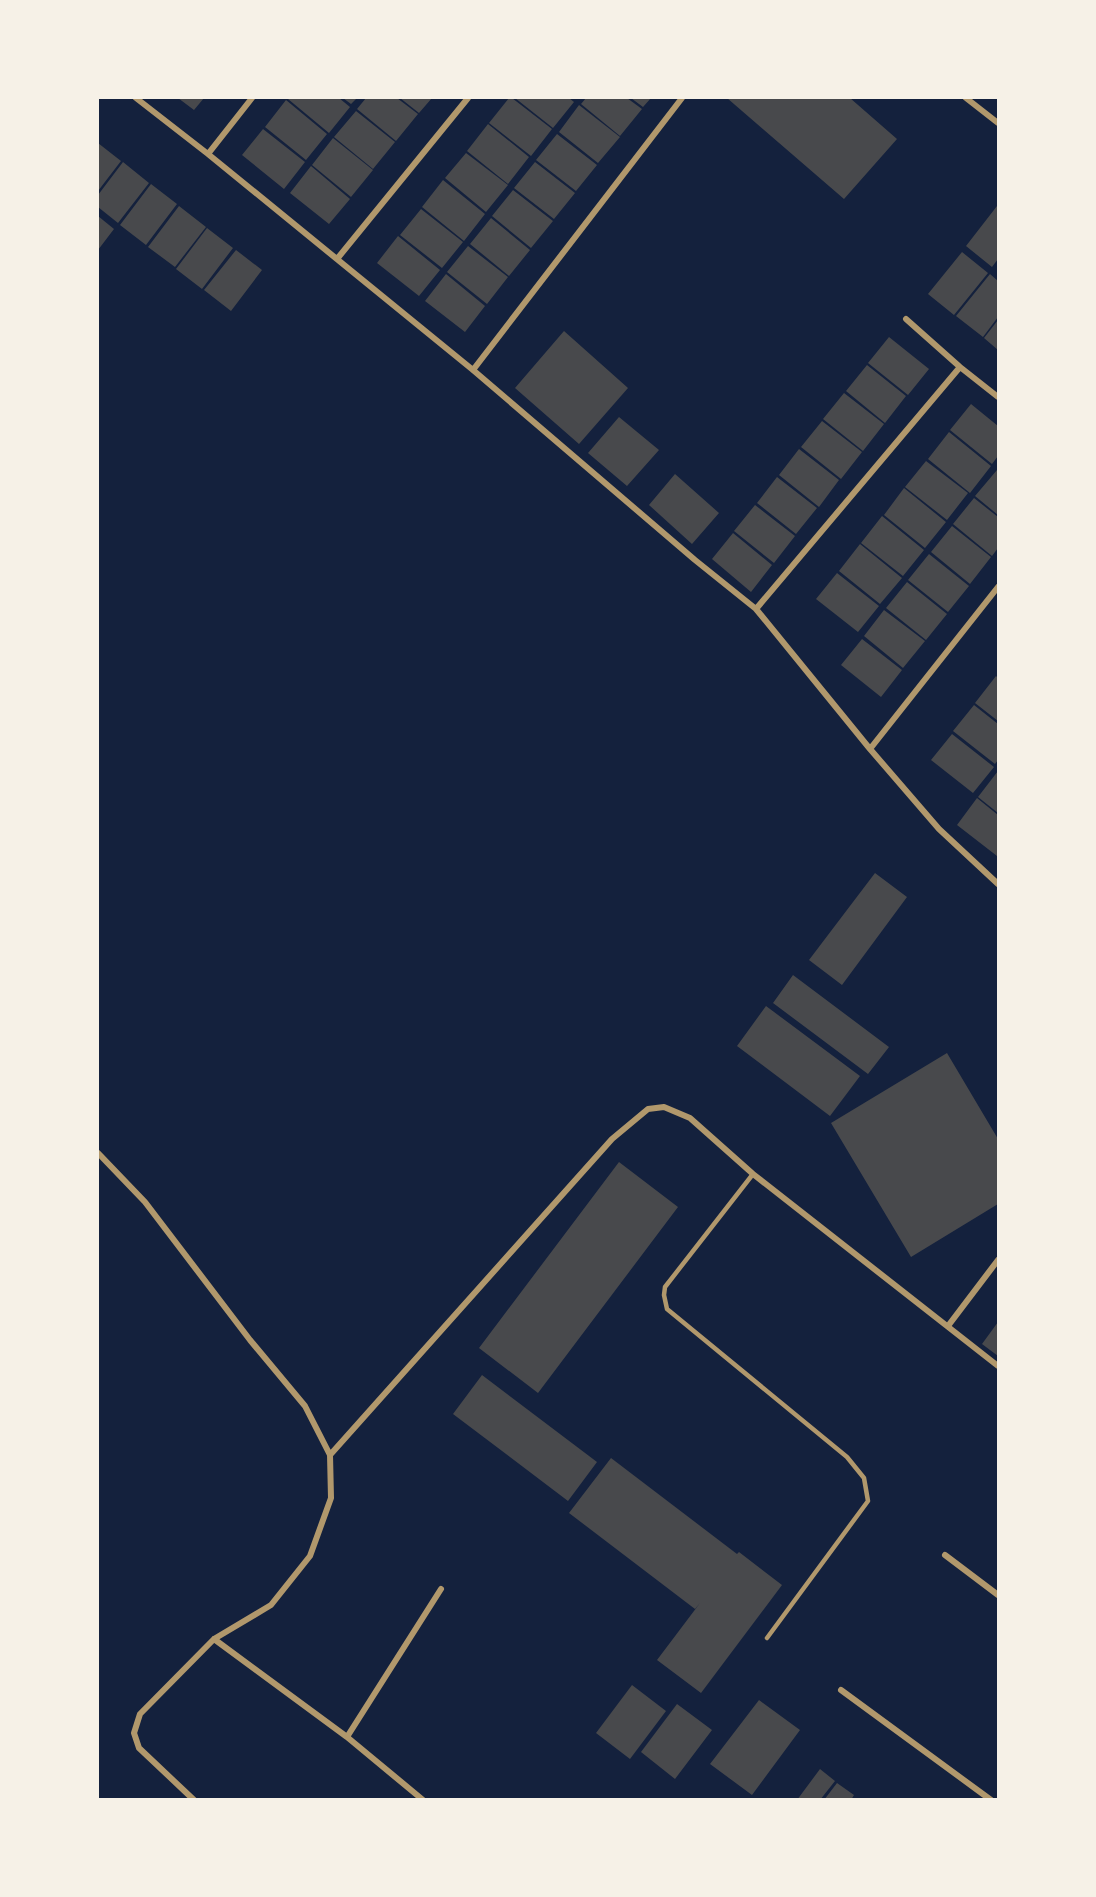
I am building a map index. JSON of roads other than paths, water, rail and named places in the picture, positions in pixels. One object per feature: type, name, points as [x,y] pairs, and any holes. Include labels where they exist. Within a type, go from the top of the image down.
[{"type":"street","points":[[136,98],[472,370],[756,609],[870,750],[939,829],[999,884]]},
{"type":"street","points":[[208,154],[252,98]]},
{"type":"street","points":[[337,259],[468,98]]},
{"type":"street","points":[[472,370],[682,98]]},
{"type":"street","points":[[966,98],[999,123]]},
{"type":"street","points":[[906,319],[960,367],[999,397]]},
{"type":"street","points":[[756,609],[960,367]]},
{"type":"street","points":[[870,750],[999,587]]},
{"type":"street","points":[[330,1455],[612,1139],[648,1109],[664,1107],[690,1118],[753,1174],[999,1366]]},
{"type":"street","points":[[98,1153],[145,1202],[250,1340],[305,1406],[330,1455],[332,1498],[310,1556],[271,1605],[214,1639],[140,1714],[134,1733],[139,1748],[194,1800]]},
{"type":"street","points":[[948,1326],[999,1260]]},
{"type":"street","points":[[945,1555],[999,1595]]},
{"type":"street","points":[[347,1737],[441,1589]]},
{"type":"street","points":[[214,1639],[347,1737],[423,1800]]},
{"type":"street","points":[[841,1690],[991,1800]]},
{"type":"lane","points":[[753,1174],[665,1287],[667,1309],[848,1458],[864,1478],[868,1501],[767,1638]]}]
